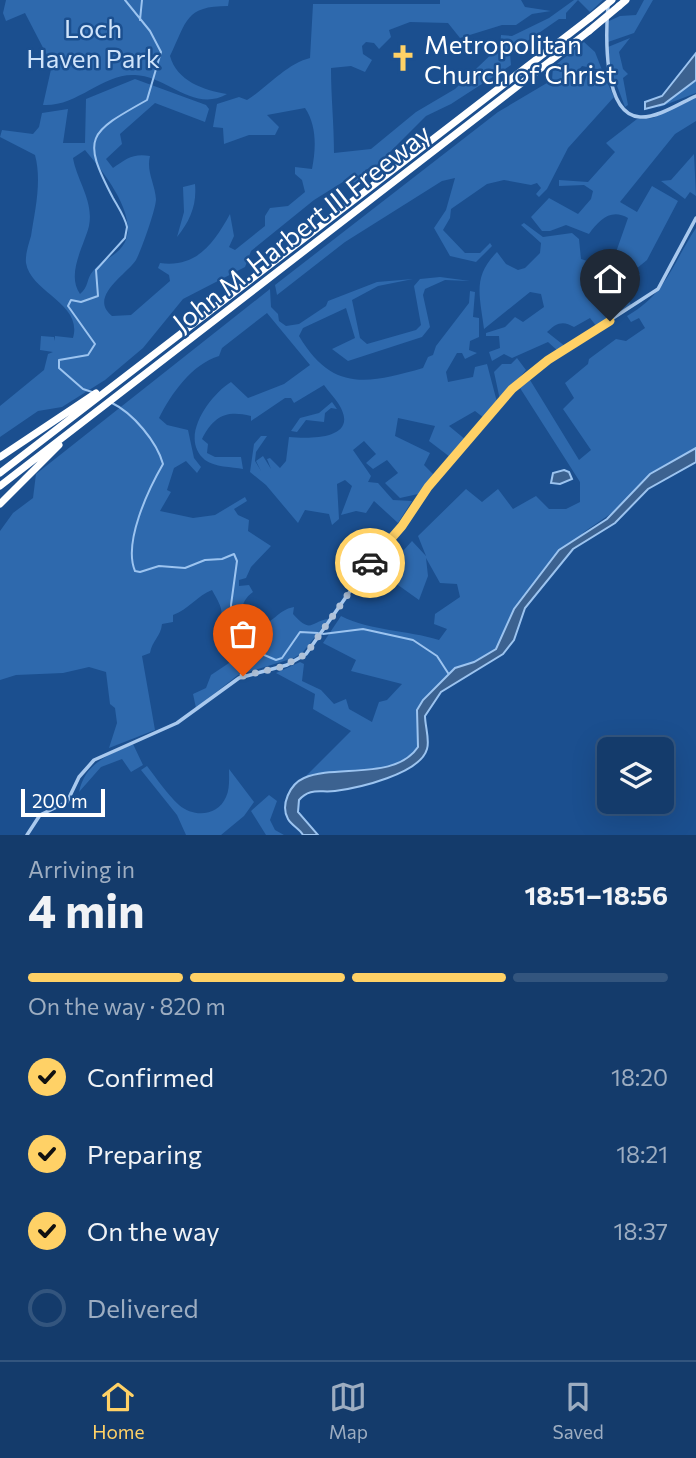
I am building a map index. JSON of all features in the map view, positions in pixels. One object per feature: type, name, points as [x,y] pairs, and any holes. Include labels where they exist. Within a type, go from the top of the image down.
[{"type":"highway","name":"John M. Harbert III Freeway","points":[[88,402],[123,378],[610,0]]},
{"type":"highway","name":"John M. Harbert III Freeway","points":[[0,486],[626,0]]},
{"type":"highway","points":[[0,456],[88,402]]},
{"type":"highway","points":[[0,473],[88,402]]},
{"type":"highway","points":[[0,504],[97,410]]},
{"type":"street","points":[[610,0],[606,57],[624,110],[633,116],[646,117],[696,96]]},
{"type":"street","points":[[27,835],[40,815],[68,800],[79,777],[93,760],[177,723],[239,678],[292,663],[317,641],[379,550],[402,526],[428,487],[507,394],[548,360],[658,289],[696,218]]},
{"type":"green space","name":"Loch Haven Park","points":[[6,0],[229,0],[228,6],[203,9],[189,18],[170,56],[178,72],[192,83],[227,94],[215,99],[192,97],[158,81],[135,75],[112,79],[67,101],[43,105],[52,65],[25,13],[6,21],[3,13]]},
{"type":"green space","points":[[440,0],[521,0],[525,7],[551,11],[532,14],[516,25],[502,25],[460,38],[448,23],[410,22],[389,30],[391,37],[379,49],[374,43],[366,42],[362,46],[363,54],[372,60],[365,72],[351,66],[331,68],[334,153],[371,149],[416,112],[455,89],[500,46],[501,35],[512,36],[578,0],[566,13],[566,19],[559,19],[510,53],[511,65],[451,104],[426,116],[377,165],[365,170],[365,175],[355,183],[346,180],[314,200],[251,251],[245,267],[183,299],[143,348],[105,380],[62,407],[38,411],[0,437],[0,406],[44,370],[48,354],[53,352],[40,350],[41,336],[54,337],[55,341],[55,336],[73,338],[74,326],[71,316],[37,282],[26,263],[37,196],[37,165],[35,155],[0,137],[2,130],[33,134],[39,127],[42,113],[68,109],[63,143],[85,143],[86,99],[135,79],[206,105],[209,109],[205,122],[155,103],[120,134],[122,144],[106,159],[113,168],[134,156],[150,156],[149,167],[156,199],[145,239],[136,260],[111,286],[104,301],[112,316],[131,315],[170,281],[169,275],[158,268],[160,263],[184,262],[203,251],[218,235],[230,214],[234,236],[229,247],[235,250],[265,226],[265,216],[270,208],[288,206],[305,192],[302,180],[295,174],[295,167],[312,169],[314,137],[312,122],[305,108],[267,115],[279,127],[275,135],[249,135],[224,144],[223,128],[213,127],[217,104],[239,97],[247,100],[285,70],[310,58],[313,4],[440,4]],"holes":[[[85,150],[109,181],[123,206],[128,231],[122,247],[93,271],[80,294],[76,286],[75,269],[90,217],[73,158]]]},
{"type":"green space","points":[[578,0],[603,0],[590,12]]},
{"type":"green space","points":[[644,0],[653,0],[634,33],[608,42],[609,21],[620,16],[636,15]]},
{"type":"green space","points":[[630,38],[619,52],[623,69],[628,74],[623,78],[628,105],[625,107],[611,70],[608,47]]},
{"type":"green space","points":[[584,42],[595,52],[602,70],[582,66],[573,77],[584,83],[589,69],[603,73],[614,97],[568,148],[547,189],[539,197],[536,194],[541,188],[537,183],[531,185],[504,180],[487,184],[451,209],[450,218],[443,230],[465,253],[480,253],[490,243],[492,246],[476,262],[450,256],[434,228],[446,210],[455,178],[442,181],[345,242],[277,295],[275,285],[498,112],[552,80],[553,67]]},
{"type":"green space","points":[[696,80],[696,93],[657,108]]},
{"type":"green space","points":[[696,98],[696,121],[675,134],[620,202],[637,212],[652,186],[678,201],[647,260],[636,269],[640,275],[621,285],[631,305],[597,327],[590,318],[574,327],[563,323],[553,326],[547,332],[566,347],[559,352],[548,342],[512,358],[504,354],[492,361],[489,352],[500,348],[499,336],[486,336],[486,333],[505,327],[515,317],[523,322],[544,307],[541,294],[530,292],[484,329],[480,288],[489,261],[497,252],[506,264],[518,270],[525,268],[540,253],[541,243],[521,225],[524,223],[543,237],[572,233],[579,239],[581,259],[600,265],[615,255],[628,218],[622,215],[606,217],[589,234],[566,225],[542,231],[531,217],[549,198],[578,214],[591,199],[593,191],[584,185],[559,186],[559,180],[588,182],[615,152],[606,143],[637,119],[653,118]]},
{"type":"green space","points":[[694,154],[696,196],[690,192],[685,199],[661,181],[671,180]]},
{"type":"green space","points":[[195,184],[192,212],[177,237],[184,212],[183,187]]},
{"type":"green space","points":[[696,228],[696,448],[650,474],[619,508],[584,532],[514,609],[496,649],[474,662],[454,668],[417,710],[419,744],[411,756],[399,763],[366,771],[304,778],[351,731],[313,709],[315,694],[276,673],[300,662],[304,664],[302,681],[321,690],[334,704],[346,699],[349,709],[372,722],[379,702],[387,700],[402,684],[351,671],[356,660],[323,643],[341,616],[364,625],[439,640],[447,629],[434,624],[435,614],[460,597],[457,584],[440,583],[426,558],[428,576],[419,600],[384,575],[412,541],[426,556],[418,536],[466,489],[482,502],[498,489],[513,509],[536,496],[549,509],[566,509],[580,502],[580,482],[520,388],[530,380],[579,460],[591,450],[563,409],[574,398],[565,383],[588,364],[589,359],[616,339],[626,341],[645,328],[639,318],[631,322],[627,316],[660,288]]},
{"type":"green space","points":[[440,277],[470,281],[445,280],[425,289],[423,295],[430,327],[422,337],[348,361],[332,349],[355,338],[346,308],[303,328],[299,336],[325,367],[338,375],[368,380],[403,374],[423,368],[428,357],[433,355],[436,346],[469,303],[470,291],[475,292],[473,317],[479,318],[479,337],[470,341],[469,350],[477,353],[465,359],[462,353],[457,353],[446,372],[448,382],[473,377],[475,367],[487,364],[497,402],[484,418],[475,411],[449,426],[466,440],[450,457],[429,441],[435,426],[398,418],[395,436],[430,453],[424,465],[434,475],[418,494],[400,498],[385,483],[398,473],[387,460],[373,469],[366,463],[376,454],[364,441],[353,450],[371,476],[368,482],[378,483],[393,500],[412,501],[398,523],[374,501],[366,513],[356,511],[341,515],[352,486],[345,480],[337,484],[339,519],[332,525],[329,514],[305,510],[298,523],[266,485],[250,472],[254,444],[261,436],[267,436],[256,452],[255,461],[261,471],[256,461],[263,456],[271,469],[267,459],[270,458],[280,468],[286,461],[289,437],[320,437],[339,431],[344,415],[324,385],[294,403],[291,398],[285,398],[251,421],[251,416],[234,414],[222,417],[211,425],[202,439],[208,444],[207,453],[215,457],[241,457],[243,469],[213,464],[205,460],[198,451],[195,440],[200,418],[223,388],[231,382],[248,398],[284,384],[310,365],[267,313],[222,348],[219,356],[191,373],[176,390],[159,418],[167,425],[188,430],[194,458],[201,467],[197,473],[186,461],[174,468],[167,490],[171,492],[160,511],[193,518],[215,515],[245,497],[247,501],[234,509],[238,515],[249,520],[248,531],[271,546],[251,567],[246,578],[239,580],[239,586],[249,585],[253,592],[245,600],[242,615],[251,628],[294,607],[293,614],[304,624],[311,625],[329,619],[303,652],[294,658],[238,675],[196,708],[193,694],[206,688],[211,675],[235,659],[231,650],[213,631],[222,611],[212,590],[173,615],[173,622],[162,624],[150,653],[142,656],[155,730],[109,748],[117,723],[115,708],[110,704],[106,672],[89,667],[63,673],[16,675],[0,680],[0,531],[13,513],[33,498],[36,474],[270,289],[271,307],[278,314],[279,321],[286,326],[299,324],[326,306],[328,301],[377,282],[413,279],[378,286],[352,300],[360,338],[367,344],[416,330],[421,325],[414,286],[420,279]]},
{"type":"green space","points":[[517,358],[526,370],[500,400],[494,372],[502,364],[511,364]]},
{"type":"green space","points":[[332,402],[337,409],[331,408],[325,413],[324,422],[306,420],[297,432],[291,431],[300,418],[319,413]]},
{"type":"green space","points":[[133,744],[143,765],[131,772],[122,759],[101,767],[79,792],[92,767],[107,756]]},
{"type":"green space","points":[[147,766],[175,801],[192,812],[212,811],[222,803],[228,790],[229,769],[254,802],[244,816],[221,835],[186,835],[177,815],[141,770]]},
{"type":"green space","points":[[269,795],[277,801],[270,820],[275,830],[284,835],[266,835],[251,811]]},
{"type":"shaded area","points":[[696,53],[696,80],[664,104],[645,109],[645,102],[662,96]]},
{"type":"shaded area","points":[[696,448],[696,462],[648,489],[615,523],[573,549],[525,608],[514,640],[503,654],[441,692],[425,716],[428,745],[422,758],[401,772],[372,783],[335,791],[307,793],[299,800],[298,812],[318,835],[303,835],[291,823],[286,813],[286,801],[294,785],[304,778],[332,772],[380,768],[408,758],[418,747],[417,710],[423,700],[455,668],[474,662],[496,649],[514,609],[559,550],[607,519],[650,474]]},
{"type":"shaded area","points":[[564,470],[569,472],[572,479],[560,484],[551,483],[553,473]]},
{"type":"waterway","points":[[92,392],[83,389],[59,368],[59,360],[88,355],[95,344],[68,306],[71,300],[81,302],[98,296],[96,270],[125,238],[127,227],[97,162],[94,149],[96,138],[112,121],[147,100],[161,52],[150,31],[125,0]]},
{"type":"waterway","points":[[140,20],[142,0]]},
{"type":"waterway","points":[[112,403],[143,429],[163,464],[144,502],[135,532],[132,546],[135,571],[159,566],[185,568],[205,560],[222,559],[234,554],[237,561],[231,605],[233,632],[248,648],[276,660],[282,658],[300,632],[318,633]]},
{"type":"waterway","points":[[323,634],[363,629],[413,640],[437,656],[448,673]]},
{"type":"way so far","points":[[243,676],[281,667],[306,654],[370,563]]},
{"type":"place","name":"Metropolitan Church of Christ","points":[[403,58]]},
{"type":"route","points":[[370,563],[387,540],[402,526],[428,487],[512,389],[548,360],[610,321]]}]
